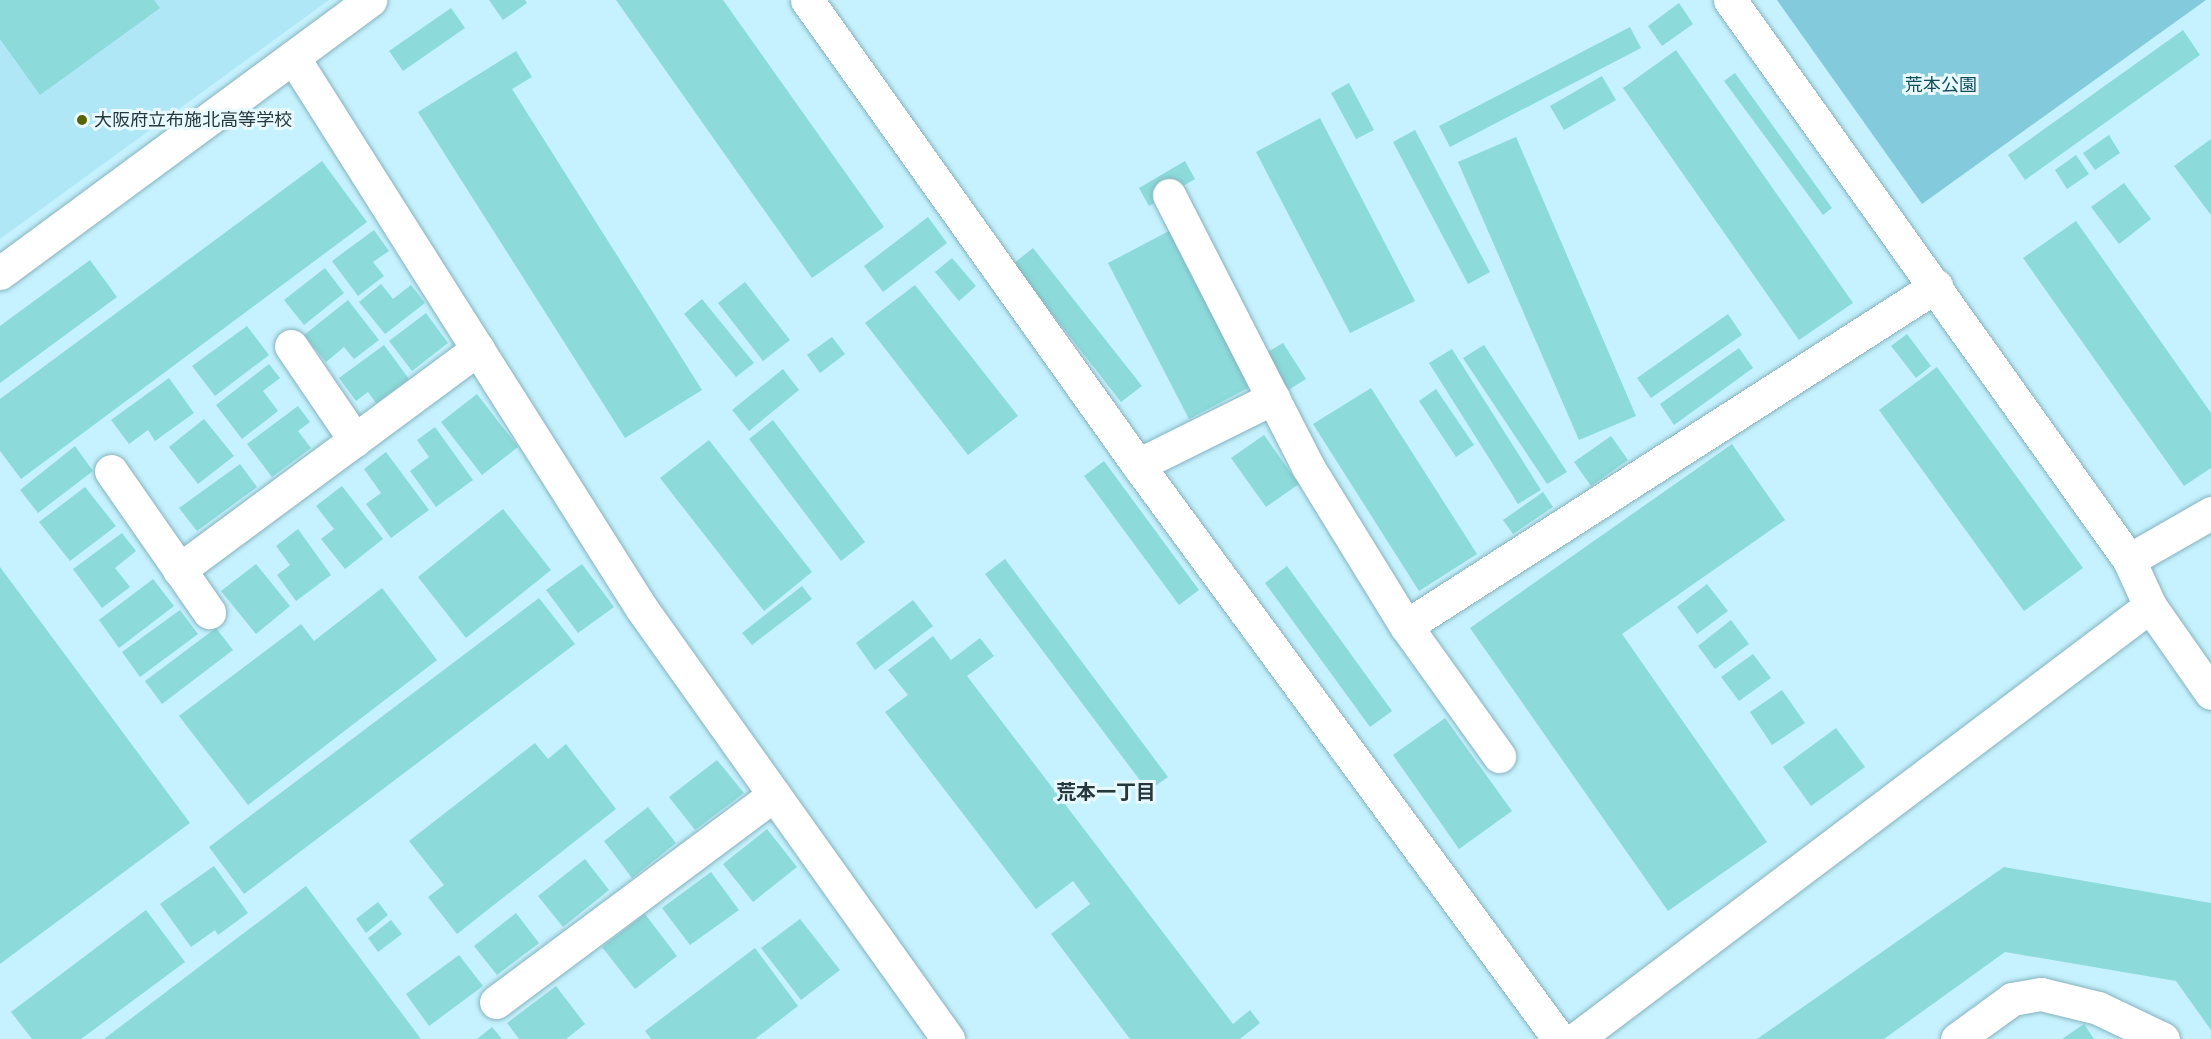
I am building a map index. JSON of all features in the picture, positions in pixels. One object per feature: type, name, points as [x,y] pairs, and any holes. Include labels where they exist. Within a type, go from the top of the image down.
[{"type":"street","points":[[0,273],[370,0]]},
{"type":"street","points":[[807,0],[1138,465],[1558,1039]]},
{"type":"street","points":[[1730,0],[1936,286],[2129,560],[2150,606],[2211,693]]},
{"type":"street","points":[[293,57],[642,609],[948,1039]]},
{"type":"street","points":[[1169,195],[1308,467],[1406,626],[1499,756]]},
{"type":"street","points":[[1406,626],[1936,286]]},
{"type":"street","points":[[291,346],[355,440]]},
{"type":"street","points":[[180,570],[478,349]]},
{"type":"street","points":[[1138,465],[1273,398]]},
{"type":"street","points":[[111,471],[210,612]]},
{"type":"street","points":[[2129,560],[2211,513]]},
{"type":"street","points":[[1591,1035],[2150,606]]},
{"type":"street","points":[[496,1002],[774,795]]},
{"type":"street","points":[[1957,1039],[2012,999],[2041,994],[2098,1008],[2163,1039]]},
{"type":"shaded area","name":"大阪府立布施北高等学校","points":[[0,0],[329,0],[0,239]]},
{"type":"green space","name":"荒本公園","points":[[1777,0],[2206,0],[1922,204]]},
{"type":"building","points":[[0,0],[154,0],[160,8],[40,95],[0,39]]},
{"type":"building","points":[[489,0],[525,0],[527,3],[503,20]]},
{"type":"building","points":[[616,0],[723,0],[884,227],[812,278]]},
{"type":"building","points":[[1679,3],[1693,24],[1662,46],[1648,26]]},
{"type":"building","points":[[451,8],[465,28],[403,71],[389,51]]},
{"type":"building","points":[[1630,27],[1641,48],[1450,147],[1439,126]]},
{"type":"building","points":[[2183,30],[2200,55],[2025,180],[2008,155]]},
{"type":"building","points":[[1676,50],[1853,303],[1799,340],[1623,88]]},
{"type":"building","points":[[516,51],[532,77],[512,89],[702,390],[625,438],[418,112]]},
{"type":"building","points":[[1735,73],[1832,208],[1823,215],[1724,81]]},
{"type":"building","points":[[1602,76],[1616,100],[1564,130],[1550,106]]},
{"type":"building","points":[[1349,83],[1374,130],[1356,139],[1331,93]]},
{"type":"building","points":[[1320,118],[1415,301],[1350,333],[1256,152]]},
{"type":"building","points":[[1415,130],[1490,272],[1468,284],[1393,142]]},
{"type":"building","points":[[2109,135],[2120,153],[2095,170],[2083,153]]},
{"type":"building","points":[[1516,137],[1636,416],[1579,440],[1458,162]]},
{"type":"building","points":[[2211,139],[2211,215],[2174,166]]},
{"type":"building","points":[[2076,155],[2089,174],[2067,189],[2055,170]]},
{"type":"building","points":[[322,161],[367,222],[21,479],[0,451],[0,399]]},
{"type":"building","points":[[1185,161],[1195,179],[1149,206],[1139,188]]},
{"type":"building","points":[[2124,183],[2151,219],[2119,244],[2091,207]]},
{"type":"building","points":[[928,217],[947,243],[883,292],[864,266]]},
{"type":"building","points":[[2076,221],[2211,413],[2211,468],[2184,486],[2023,258]]},
{"type":"building","points":[[374,230],[389,251],[373,262],[384,276],[358,296],[332,261]]},
{"type":"building","points":[[1169,231],[1250,387],[1189,419],[1108,263]]},
{"type":"building","points":[[1033,248],[1142,386],[1121,402],[1013,264]]},
{"type":"building","points":[[952,258],[976,286],[959,301],[935,272]]},
{"type":"building","points":[[90,260],[117,297],[0,383],[0,326]]},
{"type":"building","points":[[325,268],[344,293],[304,325],[284,300]]},
{"type":"building","points":[[745,282],[790,340],[763,361],[718,303]]},
{"type":"building","points":[[381,284],[393,299],[411,285],[425,303],[385,334],[359,302]]},
{"type":"building","points":[[915,285],[1018,416],[968,455],[865,323]]},
{"type":"building","points":[[702,299],[754,363],[736,377],[684,314]]},
{"type":"building","points":[[348,300],[379,340],[354,359],[344,347],[326,362],[304,335]]},
{"type":"building","points":[[426,313],[448,343],[412,371],[389,341]]},
{"type":"building","points":[[1728,314],[1742,335],[1651,398],[1637,378]]},
{"type":"building","points":[[247,326],[269,355],[215,396],[192,366]]},
{"type":"building","points":[[1907,334],[1931,366],[1916,378],[1891,346]]},
{"type":"building","points":[[832,337],[845,354],[820,373],[807,355]]},
{"type":"building","points":[[1283,343],[1306,379],[1285,392],[1263,355]]},
{"type":"building","points":[[384,345],[409,379],[376,403],[368,392],[356,401],[339,378]]},
{"type":"building","points":[[1484,345],[1567,472],[1547,484],[1463,358]]},
{"type":"building","points":[[1739,348],[1753,368],[1674,425],[1660,404]]},
{"type":"building","points":[[1452,349],[1541,490],[1518,504],[1429,363]]},
{"type":"building","points":[[269,364],[280,378],[263,391],[278,411],[242,439],[216,405]]},
{"type":"building","points":[[1937,367],[2083,568],[2024,611],[1879,410]]},
{"type":"building","points":[[783,369],[799,390],[749,431],[732,410]]},
{"type":"building","points":[[169,378],[194,413],[155,441],[148,430],[129,444],[111,420]]},
{"type":"building","points":[[1371,388],[1477,554],[1419,591],[1313,424]]},
{"type":"building","points":[[1436,389],[1474,445],[1456,457],[1419,401]]},
{"type":"building","points":[[477,394],[518,447],[482,475],[441,422]]},
{"type":"building","points":[[298,406],[310,422],[298,431],[311,448],[272,477],[247,444]]},
{"type":"building","points":[[204,419],[234,456],[198,484],[169,447]]},
{"type":"building","points":[[773,420],[865,542],[841,561],[749,439]]},
{"type":"building","points":[[435,427],[473,480],[436,507],[410,471],[429,457],[417,440]]},
{"type":"building","points":[[1264,435],[1299,484],[1266,507],[1231,458]]},
{"type":"building","points":[[1611,436],[1628,460],[1591,486],[1574,462]]},
{"type":"building","points":[[709,440],[812,572],[764,611],[660,478]]},
{"type":"building","points":[[1732,444],[1785,520],[1622,634],[1767,842],[1668,911],[1470,628]]},
{"type":"building","points":[[75,446],[93,471],[38,513],[20,490]]},
{"type":"building","points":[[386,452],[429,510],[391,538],[366,504],[381,493],[364,469]]},
{"type":"building","points":[[1104,461],[1199,590],[1179,605],[1084,476]]},
{"type":"building","points":[[240,464],[257,487],[197,531],[179,508]]},
{"type":"building","points":[[342,486],[383,539],[345,569],[321,539],[334,529],[316,506]]},
{"type":"building","points":[[85,487],[116,526],[70,561],[39,522]]},
{"type":"building","points":[[1543,492],[1553,507],[1513,534],[1503,520]]},
{"type":"building","points":[[503,509],[551,570],[466,638],[418,577]]},
{"type":"building","points":[[298,529],[331,575],[296,601],[277,575],[290,565],[276,546]]},
{"type":"building","points":[[122,533],[136,551],[115,568],[130,587],[102,608],[73,569]]},
{"type":"building","points":[[1005,559],[1168,777],[1148,791],[985,574]]},
{"type":"building","points":[[256,564],[290,606],[256,634],[221,591]]},
{"type":"building","points":[[582,564],[614,607],[578,633],[546,590]]},
{"type":"building","points":[[1287,566],[1392,711],[1370,727],[1265,583]]},
{"type":"building","points":[[0,567],[190,823],[0,964]]},
{"type":"building","points":[[153,579],[174,606],[119,648],[99,620]]},
{"type":"building","points":[[1707,584],[1728,611],[1697,634],[1677,607]]},
{"type":"building","points":[[802,586],[812,599],[752,645],[742,633]]},
{"type":"building","points":[[382,588],[437,660],[248,805],[179,716],[301,624],[314,641]]},
{"type":"building","points":[[539,598],[575,644],[244,894],[209,847]]},
{"type":"building","points":[[913,600],[933,626],[875,670],[856,643]]},
{"type":"building","points":[[180,610],[198,634],[140,677],[122,652]]},
{"type":"building","points":[[1731,620],[1749,644],[1715,669],[1698,646]]},
{"type":"building","points":[[216,628],[233,650],[162,704],[145,681]]},
{"type":"building","points":[[933,636],[951,660],[980,638],[994,656],[967,676],[1233,1024],[1250,1010],[1260,1023],[1240,1039],[1130,1039],[1051,934],[1090,904],[1073,881],[1036,909],[885,712],[908,695],[888,670]]},
{"type":"building","points":[[1753,654],[1771,678],[1739,701],[1721,677]]},
{"type":"building","points":[[1782,690],[1805,723],[1772,745],[1750,712]]},
{"type":"building","points":[[1445,718],[1512,811],[1459,849],[1393,755]]},
{"type":"building","points":[[1836,728],[1865,767],[1811,806],[1783,767]]},
{"type":"building","points":[[535,743],[548,759],[566,744],[616,809],[457,934],[428,897],[444,885],[409,841]]},
{"type":"building","points":[[717,760],[744,793],[695,830],[669,797]]},
{"type":"building","points":[[648,807],[676,843],[632,878],[604,841]]},
{"type":"building","points":[[767,829],[797,867],[753,902],[723,864]]},
{"type":"building","points":[[585,859],[609,890],[563,927],[538,896]]},
{"type":"building","points":[[214,866],[248,913],[218,935],[215,930],[191,947],[160,904]]},
{"type":"building","points":[[2004,867],[2211,903],[2211,1030],[2176,981],[2005,952],[1884,1039],[1757,1039]]},
{"type":"building","points":[[711,872],[739,910],[690,945],[662,908]]},
{"type":"building","points":[[306,886],[421,1039],[104,1039]]},
{"type":"building","points":[[378,902],[388,915],[366,933],[356,919]]},
{"type":"building","points":[[146,910],[185,962],[81,1039],[32,1039],[11,1012]]},
{"type":"building","points":[[516,913],[539,943],[497,975],[474,946]]},
{"type":"building","points":[[645,914],[677,956],[635,989],[602,947]]},
{"type":"building","points":[[800,919],[840,970],[801,1000],[761,948]]},
{"type":"building","points":[[391,920],[402,934],[378,952],[368,938]]},
{"type":"building","points":[[755,948],[798,1006],[755,1039],[651,1039],[645,1031]]},
{"type":"building","points":[[459,955],[483,986],[429,1026],[406,994]]},
{"type":"building","points":[[556,986],[585,1024],[566,1039],[519,1039],[507,1023]]},
{"type":"building","points":[[2084,1024],[2094,1039],[2062,1039]]},
{"type":"building","points":[[492,1027],[502,1039],[477,1039]]},
{"type":"place","name":"大阪府立布施北高等学校","points":[[82,120]]},
{"type":"district","name":"荒本一丁目","points":[[1106,792]]}]
